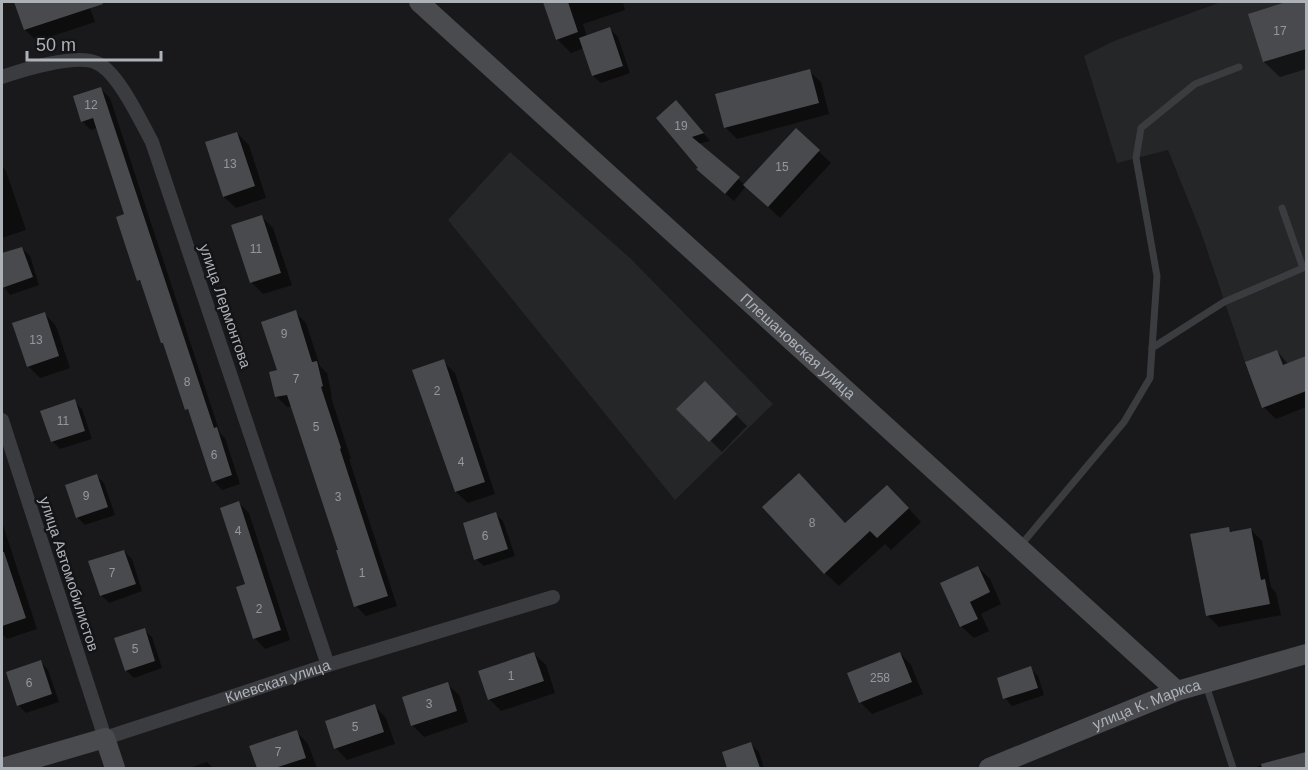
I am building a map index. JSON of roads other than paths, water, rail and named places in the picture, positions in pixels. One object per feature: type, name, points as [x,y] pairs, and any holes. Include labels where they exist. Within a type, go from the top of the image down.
[{"type":"main road","name":"Плешановская улица","points":[[420,2],[1177,691]]},
{"type":"main road","name":"улица К. Маркса","points":[[1000,766],[1177,691],[1306,654]]},
{"type":"main road","name":"Киевская улица","points":[[2,768],[105,738]]},
{"type":"main road","points":[[105,738],[115,768]]},
{"type":"street","name":"улица Лермонтова","points":[[2,77],[33,67],[81,60],[97,63],[116,78],[152,142],[328,665]]},
{"type":"street","name":"улица Автомобилистов","points":[[2,420],[105,738]]},
{"type":"street","name":"Киевская улица","points":[[105,738],[328,665],[553,597]]},
{"type":"lane","points":[[1019,547],[1124,422],[1150,378],[1157,276],[1136,158],[1141,128],[1195,84],[1239,67]]},
{"type":"lane","points":[[1152,348],[1224,302],[1303,268],[1282,208]]},
{"type":"lane","points":[[1205,683],[1233,768]]}]
